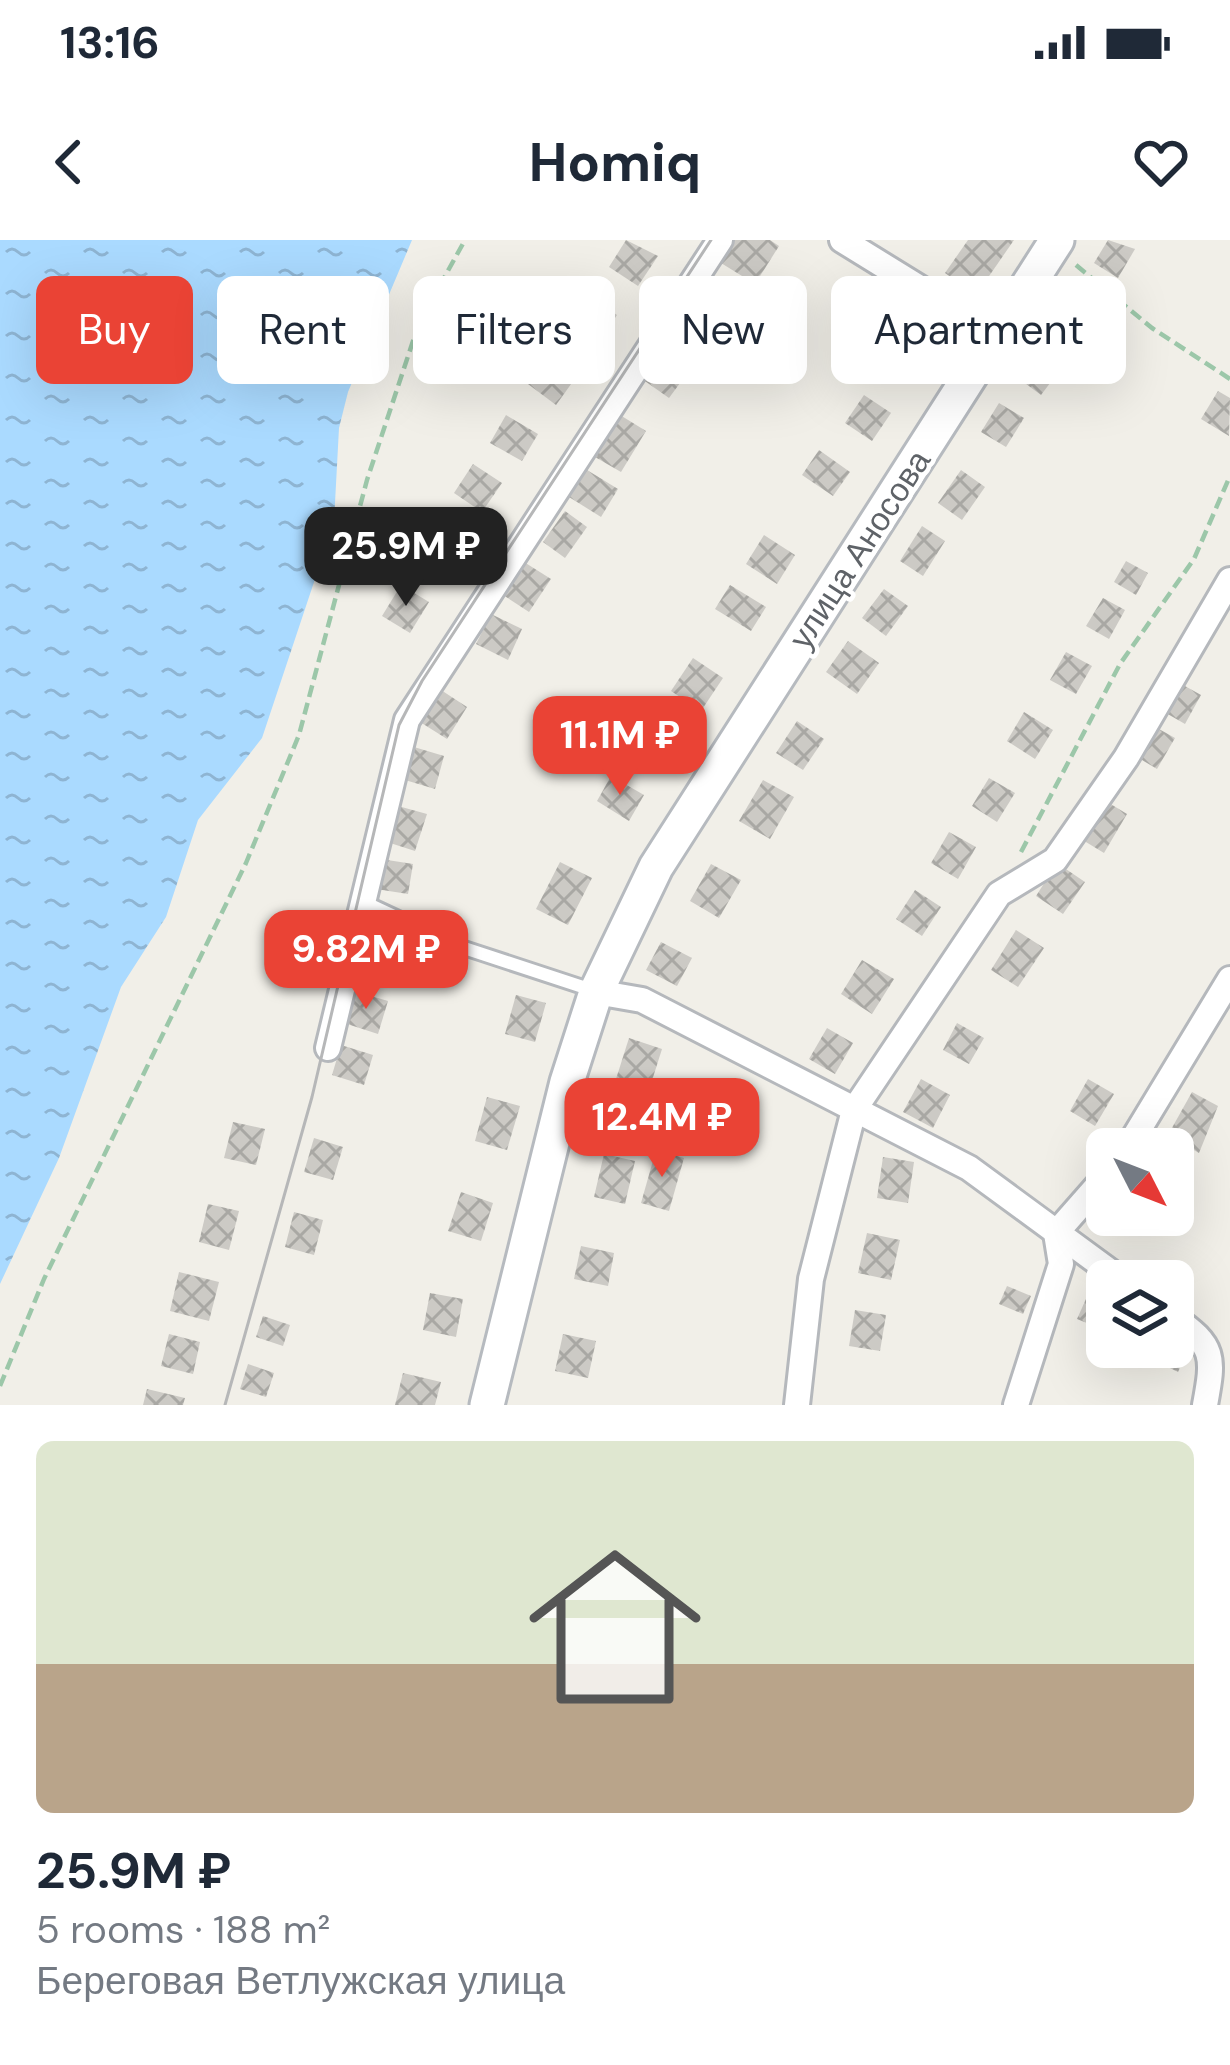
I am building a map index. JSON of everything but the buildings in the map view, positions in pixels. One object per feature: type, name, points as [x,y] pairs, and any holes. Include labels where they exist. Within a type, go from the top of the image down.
[{"type":"main road","name":"улица Аносова","points":[[1034,276],[1055,243]]},
{"type":"main road","name":"улица Аносова","points":[[487,1405],[567,1082],[596,992],[656,867],[965,384]]},
{"type":"street","points":[[328,1048],[407,720],[720,240]]},
{"type":"street","points":[[842,240],[900,276]]},
{"type":"street","points":[[797,1405],[811,1279],[854,1110],[999,894],[1055,860],[1126,758],[1230,580]]},
{"type":"street","points":[[1139,1128],[1230,979]]},
{"type":"street","points":[[596,992],[642,1000],[969,1168],[1093,1260]]},
{"type":"street","points":[[1056,1234],[1086,1199]]},
{"type":"street","points":[[1016,1405],[1061,1264],[1056,1234]]},
{"type":"street","points":[[1194,1331],[1202,1337],[1213,1363],[1205,1405]]},
{"type":"lane","points":[[366,903],[458,946],[596,992]]},
{"type":"path","points":[[0,1386],[44,1280],[246,863],[298,735],[367,480],[412,345],[465,240]]},
{"type":"path","points":[[1055,243],[1152,328],[1230,379]]},
{"type":"path","points":[[1021,852],[1120,664],[1194,559],[1230,476]]},
{"type":"water","points":[[0,240],[412,240],[389,295],[389,276],[217,276],[217,384],[351,384],[339,428],[334,522],[262,738],[198,820],[166,917],[121,987],[59,1158],[0,1284]]},
{"type":"tram line","points":[[225,1405],[312,1097],[399,725],[422,681],[711,240]]}]
